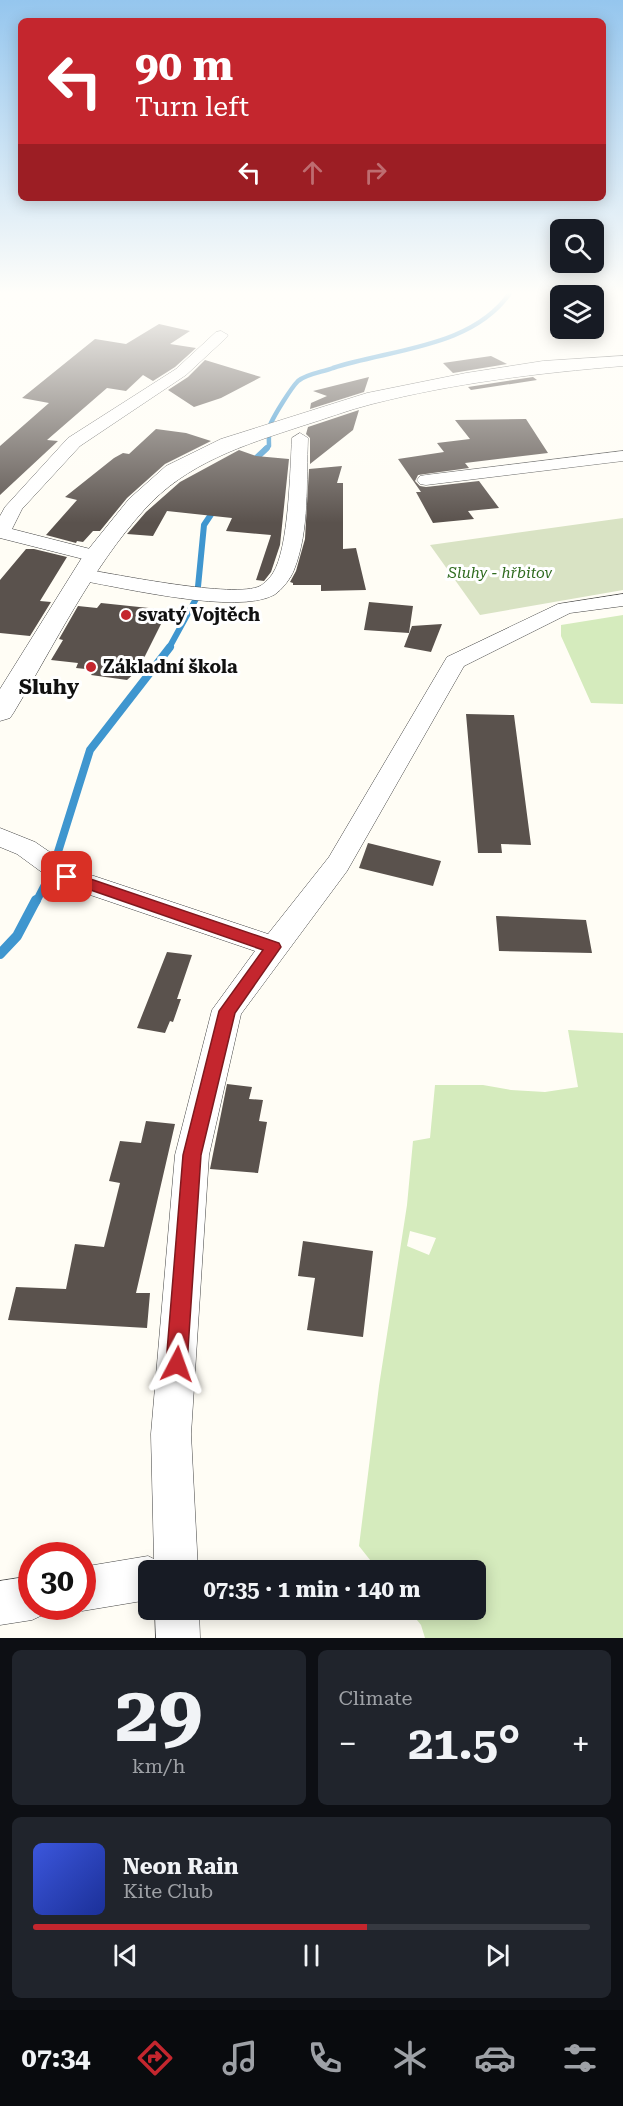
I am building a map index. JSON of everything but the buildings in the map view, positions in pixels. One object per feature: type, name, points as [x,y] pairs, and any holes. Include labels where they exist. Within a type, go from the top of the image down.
[{"type":"street","points":[[185,369],[75,442],[14,507],[0,532],[89,565],[180,590],[237,596],[267,591],[284,573],[293,532],[300,438]]},
{"type":"street","points":[[0,712],[89,565],[137,504],[174,471],[228,443],[257,432],[367,399],[527,369]]},
{"type":"street","points":[[426,480],[623,456]]},
{"type":"street","points":[[176,1560],[171,1434],[192,1155],[227,1011],[338,864],[455,662],[565,608],[623,600]]},
{"type":"street","points":[[0,837],[26,848],[67,877],[274,947]]},
{"type":"street","points":[[96,1587],[138,1580]]},
{"type":"street","points":[[0,1603],[18,1600]]},
{"type":"street","points":[[177,1620],[178,1638]]},
{"type":"green space","name":"Sluhy - hřbitov","points":[[623,518],[623,590],[480,615],[430,545]]},
{"type":"green space","points":[[623,615],[623,704],[591,703],[561,636],[561,625]]},
{"type":"green space","points":[[568,1030],[623,1033],[623,1638],[425,1638],[417,1620],[486,1620],[486,1560],[370,1560],[359,1546],[379,1386],[407,1205],[413,1141],[430,1138],[435,1085],[483,1085],[511,1090],[545,1092],[578,1087]],"holes":[[[410,1231],[436,1238],[429,1255],[407,1246]]]},
{"type":"waterway","points":[[265,449],[269,446],[271,423],[291,389],[301,379],[330,369]]},
{"type":"waterway","points":[[252,462],[267,448]]},
{"type":"waterway","points":[[169,648],[197,597],[204,525],[216,507]]},
{"type":"waterway","points":[[36,902],[52,871],[90,750],[170,647]]},
{"type":"waterway","points":[[0,954],[17,936],[36,900]]},
{"type":"place","name":"svatý Vojtěch","points":[[126,615]]},
{"type":"place","name":"Základní škola","points":[[91,667]]},
{"type":"district","name":"Sluhy","points":[[49,687]]},
{"type":"route","points":[[67,877],[274,947],[227,1011],[192,1155],[177,1364]]}]
